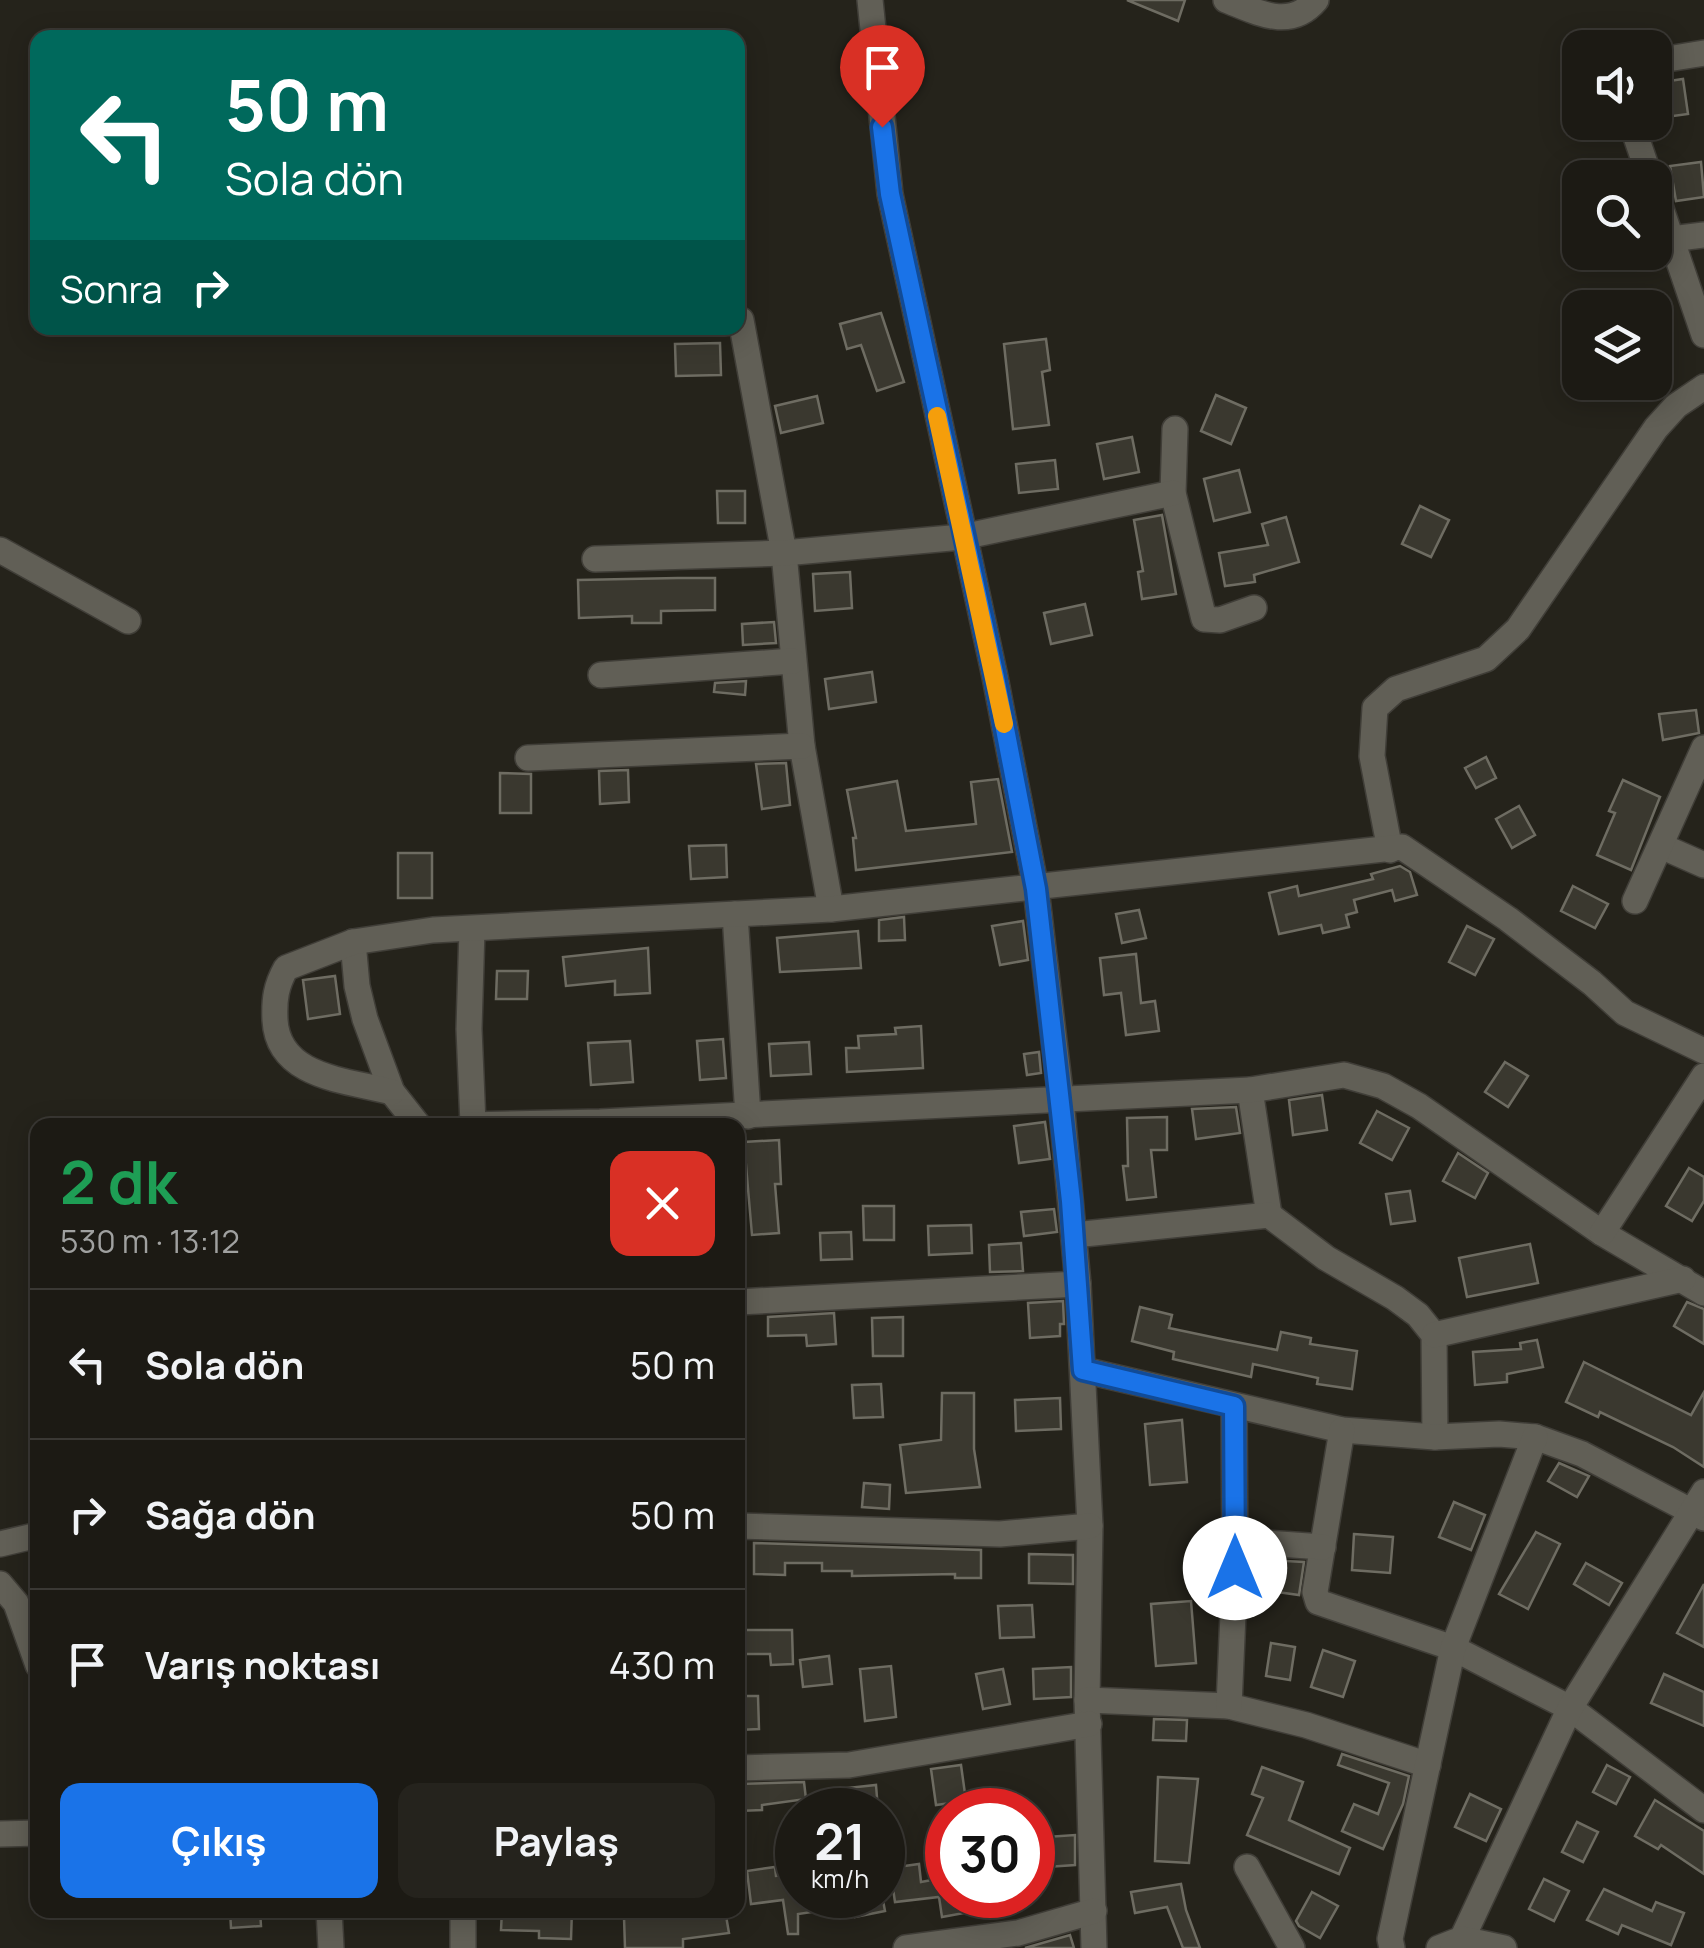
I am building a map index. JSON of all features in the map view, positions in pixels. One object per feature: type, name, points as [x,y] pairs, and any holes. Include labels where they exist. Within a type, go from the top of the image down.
[{"type":"street","points":[[870,0],[890,194],[995,677],[1036,889],[1061,1100],[1078,1284],[1090,1526],[1088,1712],[1094,1948]]},
{"type":"street","points":[[1226,0],[1276,18],[1295,16],[1316,0]]},
{"type":"street","points":[[1672,58],[1704,53]]},
{"type":"street","points":[[1704,236],[1672,238],[1704,335]]},
{"type":"street","points":[[744,335],[784,553],[802,746],[832,909]]},
{"type":"street","points":[[1390,850],[1372,756],[1375,708],[1396,689],[1486,659],[1508,639],[1656,428],[1676,406],[1704,387]]},
{"type":"street","points":[[1176,429],[1173,493],[1204,619],[1220,620],[1254,608]]},
{"type":"street","points":[[595,559],[784,553],[962,536],[1173,493]]},
{"type":"street","points":[[0,550],[128,621]]},
{"type":"street","points":[[601,675],[793,661]]},
{"type":"street","points":[[528,758],[802,746]]},
{"type":"street","points":[[1635,901],[1704,748]]},
{"type":"street","points":[[1661,846],[1704,866]]},
{"type":"street","points":[[392,1092],[302,1068],[288,1056],[276,1032],[274,998],[286,968],[353,942],[432,930],[832,909],[1402,848],[1428,862],[1592,983],[1624,1012],[1704,1051]]},
{"type":"street","points":[[735,914],[748,1116]]},
{"type":"street","points":[[471,1118],[472,929]]},
{"type":"street","points":[[353,942],[366,1019],[392,1092],[412,1118]]},
{"type":"street","points":[[711,1118],[1250,1090],[1344,1075],[1383,1086],[1419,1106],[1602,1233],[1694,1286]]},
{"type":"street","points":[[1602,1233],[1704,1076]]},
{"type":"street","points":[[1250,1090],[1269,1215]]},
{"type":"street","points":[[1074,1235],[1269,1215],[1326,1258],[1395,1298],[1418,1315],[1434,1335],[1434,1437]]},
{"type":"street","points":[[745,1302],[1078,1284]]},
{"type":"street","points":[[1434,1335],[1694,1286]]},
{"type":"street","points":[[1083,1370],[1342,1430],[1434,1437],[1536,1437],[1699,1508],[1570,1708],[1451,1945],[1504,1948]]},
{"type":"street","points":[[1229,1706],[1235,1541],[1234,1406]]},
{"type":"street","points":[[1342,1430],[1315,1592],[1318,1602],[1452,1648],[1570,1708],[1704,1810]]},
{"type":"street","points":[[1392,1948],[1390,1939],[1452,1648],[1536,1437]]},
{"type":"street","points":[[745,1526],[1000,1534],[1090,1526]]},
{"type":"street","points":[[0,1544],[30,1537]]},
{"type":"street","points":[[1235,1541],[1323,1547]]},
{"type":"street","points":[[0,1584],[16,1603],[30,1642]]},
{"type":"street","points":[[745,1768],[850,1766],[1088,1712],[1229,1706],[1306,1725],[1428,1765]]},
{"type":"street","points":[[0,1834],[30,1834]]},
{"type":"street","points":[[1247,1867],[1292,1948]]},
{"type":"street","points":[[906,1948],[1018,1933],[1094,1911]]},
{"type":"street","points":[[329,1918],[331,1948]]},
{"type":"street","points":[[463,1918],[463,1948]]},
{"type":"building","points":[[1127,0],[1185,0],[1178,21]]},
{"type":"building","points":[[1683,79],[1688,114],[1672,116],[1672,81]]},
{"type":"building","points":[[1701,162],[1704,197],[1676,201],[1672,166]]},
{"type":"building","points":[[881,313],[904,382],[877,391],[861,345],[847,349],[840,324]]},
{"type":"building","points":[[1046,339],[1050,370],[1042,372],[1049,425],[1013,429],[1004,344]]},
{"type":"building","points":[[720,343],[721,375],[676,376],[675,344]]},
{"type":"building","points":[[1216,395],[1246,408],[1231,444],[1201,431]]},
{"type":"building","points":[[817,396],[823,423],[781,433],[775,406]]},
{"type":"building","points":[[1132,437],[1139,472],[1104,479],[1097,444]]},
{"type":"building","points":[[1055,460],[1058,489],[1019,493],[1016,464]]},
{"type":"building","points":[[1239,470],[1250,512],[1214,521],[1204,479]]},
{"type":"building","points":[[717,491],[745,491],[745,523],[718,523]]},
{"type":"building","points":[[1420,506],[1449,520],[1431,557],[1402,544]]},
{"type":"building","points":[[1162,515],[1176,594],[1142,599],[1138,572],[1143,571],[1134,520]]},
{"type":"building","points":[[1286,517],[1299,562],[1254,575],[1255,582],[1225,586],[1219,553],[1268,545],[1262,524]]},
{"type":"building","points":[[850,572],[852,608],[815,611],[813,574]]},
{"type":"building","points":[[715,578],[715,610],[661,611],[661,623],[632,623],[632,616],[579,618],[578,580]]},
{"type":"building","points":[[1085,604],[1092,635],[1051,644],[1044,613]]},
{"type":"building","points":[[774,622],[776,643],[743,645],[742,624]]},
{"type":"building","points":[[872,672],[876,702],[829,709],[825,679]]},
{"type":"building","points":[[746,681],[745,695],[714,692],[715,683]]},
{"type":"building","points":[[1696,710],[1699,733],[1663,740],[1659,714]]},
{"type":"building","points":[[1486,757],[1496,778],[1476,788],[1465,768]]},
{"type":"building","points":[[786,763],[790,805],[762,809],[756,764]]},
{"type":"building","points":[[628,770],[629,802],[600,804],[599,771]]},
{"type":"building","points":[[500,773],[531,774],[531,813],[500,813]]},
{"type":"building","points":[[998,779],[1012,852],[856,870],[856,838],[847,790],[897,781],[906,831],[976,824],[971,782]]},
{"type":"building","points":[[1623,780],[1660,797],[1631,870],[1597,855],[1615,813],[1609,811]]},
{"type":"building","points":[[1519,806],[1535,835],[1512,848],[1496,819]]},
{"type":"building","points":[[726,845],[727,877],[691,879],[689,846]]},
{"type":"building","points":[[398,853],[432,853],[432,898],[398,898]]},
{"type":"building","points":[[1400,866],[1410,872],[1417,895],[1395,901],[1392,890],[1354,900],[1357,912],[1346,915],[1349,927],[1323,933],[1321,925],[1279,934],[1269,893],[1297,886],[1299,896],[1373,879],[1371,874]]},
{"type":"building","points":[[1573,886],[1608,904],[1595,928],[1561,911]]},
{"type":"building","points":[[1139,910],[1146,938],[1122,943],[1116,914]]},
{"type":"building","points":[[904,917],[905,940],[879,941],[879,920]]},
{"type":"building","points":[[1023,921],[1028,960],[1000,965],[992,926]]},
{"type":"building","points":[[1467,926],[1494,939],[1475,975],[1449,962]]},
{"type":"building","points":[[858,931],[861,968],[780,972],[777,938]]},
{"type":"building","points":[[648,948],[650,993],[615,995],[615,981],[566,986],[563,957]]},
{"type":"building","points":[[1136,954],[1141,1003],[1155,1001],[1159,1031],[1126,1035],[1121,993],[1104,995],[1100,958]]},
{"type":"building","points":[[497,971],[528,971],[527,999],[496,999]]},
{"type":"building","points":[[335,976],[340,1014],[308,1019],[303,980]]},
{"type":"building","points":[[921,1026],[923,1068],[847,1072],[846,1048],[859,1048],[858,1036],[896,1034],[895,1028]]},
{"type":"building","points":[[723,1039],[726,1078],[700,1080],[697,1041]]},
{"type":"building","points":[[630,1041],[633,1082],[591,1085],[588,1043]]},
{"type":"building","points":[[809,1042],[811,1074],[771,1076],[769,1044]]},
{"type":"building","points":[[1039,1052],[1041,1073],[1027,1075],[1024,1054]]},
{"type":"building","points":[[1505,1062],[1528,1076],[1508,1107],[1485,1092]]},
{"type":"building","points":[[1322,1095],[1327,1130],[1293,1135],[1289,1100]]},
{"type":"building","points":[[1236,1107],[1240,1133],[1196,1139],[1192,1109]]},
{"type":"building","points":[[1377,1111],[1409,1128],[1392,1160],[1360,1143]]},
{"type":"building","points":[[1167,1117],[1167,1150],[1151,1150],[1156,1197],[1127,1200],[1123,1166],[1128,1166],[1127,1118]]},
{"type":"building","points":[[1045,1122],[1050,1159],[1019,1163],[1014,1126]]},
{"type":"building","points":[[779,1140],[781,1184],[775,1184],[779,1233],[752,1235],[745,1142]]},
{"type":"building","points":[[1458,1153],[1488,1173],[1475,1198],[1443,1181]]},
{"type":"building","points":[[1689,1168],[1704,1177],[1704,1201],[1692,1221],[1666,1206]]},
{"type":"building","points":[[1410,1191],[1415,1221],[1391,1224],[1386,1194]]},
{"type":"building","points":[[863,1206],[894,1206],[894,1240],[864,1240]]},
{"type":"building","points":[[1054,1209],[1057,1232],[1024,1236],[1021,1212]]},
{"type":"building","points":[[971,1225],[972,1253],[929,1255],[928,1226]]},
{"type":"building","points":[[851,1232],[852,1259],[821,1260],[820,1233]]},
{"type":"building","points":[[1021,1243],[1023,1271],[990,1272],[989,1245]]},
{"type":"building","points":[[1530,1244],[1538,1283],[1467,1297],[1459,1258]]},
{"type":"building","points":[[1063,1301],[1060,1336],[1030,1338],[1028,1303]]},
{"type":"building","points":[[1687,1302],[1704,1309],[1704,1344],[1674,1326]]},
{"type":"building","points":[[1140,1307],[1172,1315],[1169,1328],[1226,1340],[1277,1350],[1281,1332],[1311,1338],[1310,1344],[1357,1351],[1352,1389],[1317,1384],[1318,1378],[1253,1364],[1251,1377],[1173,1359],[1174,1352],[1132,1341]]},
{"type":"building","points":[[834,1313],[836,1344],[807,1346],[806,1335],[768,1336],[768,1317]]},
{"type":"building","points":[[903,1317],[903,1356],[873,1356],[872,1318]]},
{"type":"building","points":[[1537,1340],[1543,1367],[1507,1374],[1507,1382],[1475,1385],[1473,1352],[1521,1349],[1520,1343]]},
{"type":"building","points":[[1584,1362],[1691,1415],[1704,1392],[1704,1467],[1673,1447],[1600,1412],[1598,1417],[1566,1402]]},
{"type":"building","points":[[881,1384],[883,1417],[854,1418],[852,1385]]},
{"type":"building","points":[[942,1393],[974,1393],[974,1449],[980,1487],[906,1493],[900,1445],[941,1440]]},
{"type":"building","points":[[1060,1398],[1061,1429],[1016,1431],[1015,1400]]},
{"type":"building","points":[[1182,1420],[1187,1482],[1150,1485],[1145,1424]]},
{"type":"building","points":[[1559,1463],[1589,1476],[1577,1497],[1548,1481]]},
{"type":"building","points":[[864,1483],[890,1485],[889,1509],[862,1507]]},
{"type":"building","points":[[1454,1502],[1485,1515],[1471,1550],[1439,1537]]},
{"type":"building","points":[[1536,1532],[1560,1544],[1528,1609],[1499,1594]]},
{"type":"building","points":[[1354,1534],[1393,1537],[1390,1573],[1352,1570]]},
{"type":"building","points":[[754,1543],[981,1550],[981,1578],[955,1578],[955,1574],[852,1576],[852,1571],[822,1571],[822,1563],[785,1563],[785,1575],[754,1574]]},
{"type":"building","points":[[1029,1554],[1073,1555],[1073,1584],[1029,1583]]},
{"type":"building","points":[[1267,1560],[1304,1562],[1299,1595],[1263,1590]]},
{"type":"building","points":[[1586,1563],[1622,1583],[1609,1605],[1574,1584]]},
{"type":"building","points":[[1704,1584],[1704,1647],[1677,1633]]},
{"type":"building","points":[[1191,1601],[1196,1663],[1156,1666],[1151,1604]]},
{"type":"building","points":[[1032,1605],[1034,1637],[1000,1638],[998,1606]]},
{"type":"building","points":[[745,1630],[792,1630],[793,1664],[771,1665],[770,1654],[745,1654]]},
{"type":"building","points":[[1271,1643],[1295,1647],[1290,1680],[1266,1676]]},
{"type":"building","points":[[1323,1650],[1355,1661],[1343,1697],[1311,1687]]},
{"type":"building","points":[[829,1656],[832,1684],[803,1687],[800,1660]]},
{"type":"building","points":[[891,1666],[896,1717],[865,1721],[860,1669]]},
{"type":"building","points":[[1071,1667],[1071,1697],[1034,1699],[1033,1669]]},
{"type":"building","points":[[1003,1669],[1010,1704],[983,1709],[976,1674]]},
{"type":"building","points":[[1664,1674],[1704,1692],[1704,1726],[1651,1703]]},
{"type":"building","points":[[745,1696],[758,1696],[759,1729],[745,1730]]},
{"type":"building","points":[[1154,1719],[1187,1720],[1186,1741],[1153,1740]]},
{"type":"building","points":[[1342,1754],[1409,1776],[1403,1804],[1383,1849],[1342,1831],[1354,1804],[1378,1814],[1389,1783],[1338,1765]]},
{"type":"building","points":[[961,1765],[964,1788],[934,1788],[931,1769]]},
{"type":"building","points":[[1607,1765],[1630,1777],[1616,1804],[1593,1792]]},
{"type":"building","points":[[1262,1767],[1303,1782],[1289,1820],[1350,1848],[1339,1874],[1247,1835],[1263,1798],[1252,1794]]},
{"type":"building","points":[[1158,1777],[1198,1779],[1189,1863],[1155,1861]]},
{"type":"building","points":[[804,1782],[805,1788],[775,1788],[775,1803],[762,1805],[762,1810],[745,1811],[745,1784]]},
{"type":"building","points":[[1470,1794],[1501,1809],[1486,1841],[1455,1827]]},
{"type":"building","points":[[1655,1800],[1704,1831],[1704,1874],[1661,1845],[1658,1849],[1635,1836]]},
{"type":"building","points":[[1577,1822],[1598,1832],[1583,1862],[1562,1852]]},
{"type":"building","points":[[1075,1835],[1075,1865],[1055,1866],[1055,1836]]},
{"type":"building","points":[[919,1864],[925,1899],[905,1901],[905,1866]]},
{"type":"building","points":[[775,1867],[775,1901],[751,1904],[747,1871]]},
{"type":"building","points":[[1544,1879],[1569,1891],[1554,1921],[1529,1909]]},
{"type":"building","points":[[1181,1884],[1200,1948],[1183,1948],[1167,1907],[1135,1913],[1131,1892]]},
{"type":"building","points":[[1604,1889],[1652,1911],[1656,1902],[1684,1913],[1671,1945],[1622,1925],[1618,1934],[1587,1920]]},
{"type":"building","points":[[1312,1892],[1338,1906],[1320,1938],[1296,1921]]},
{"type":"building","points":[[230,1918],[260,1918],[261,1926],[231,1928]]},
{"type":"building","points":[[502,1918],[572,1918],[571,1939],[539,1938],[539,1931],[501,1930]]},
{"type":"building","points":[[624,1918],[726,1918],[729,1933],[683,1939],[683,1948],[625,1948]]},
{"type":"building","points":[[786,1918],[798,1918],[798,1934],[788,1934]]},
{"type":"building","points":[[1070,1935],[1074,1948],[1025,1948]]},
{"type":"slow traffic","points":[[937,416],[1004,724]]},
{"type":"route","points":[[882,127],[890,194],[995,677],[1036,889],[1071,1201],[1083,1370],[1234,1406],[1235,1568]]}]
